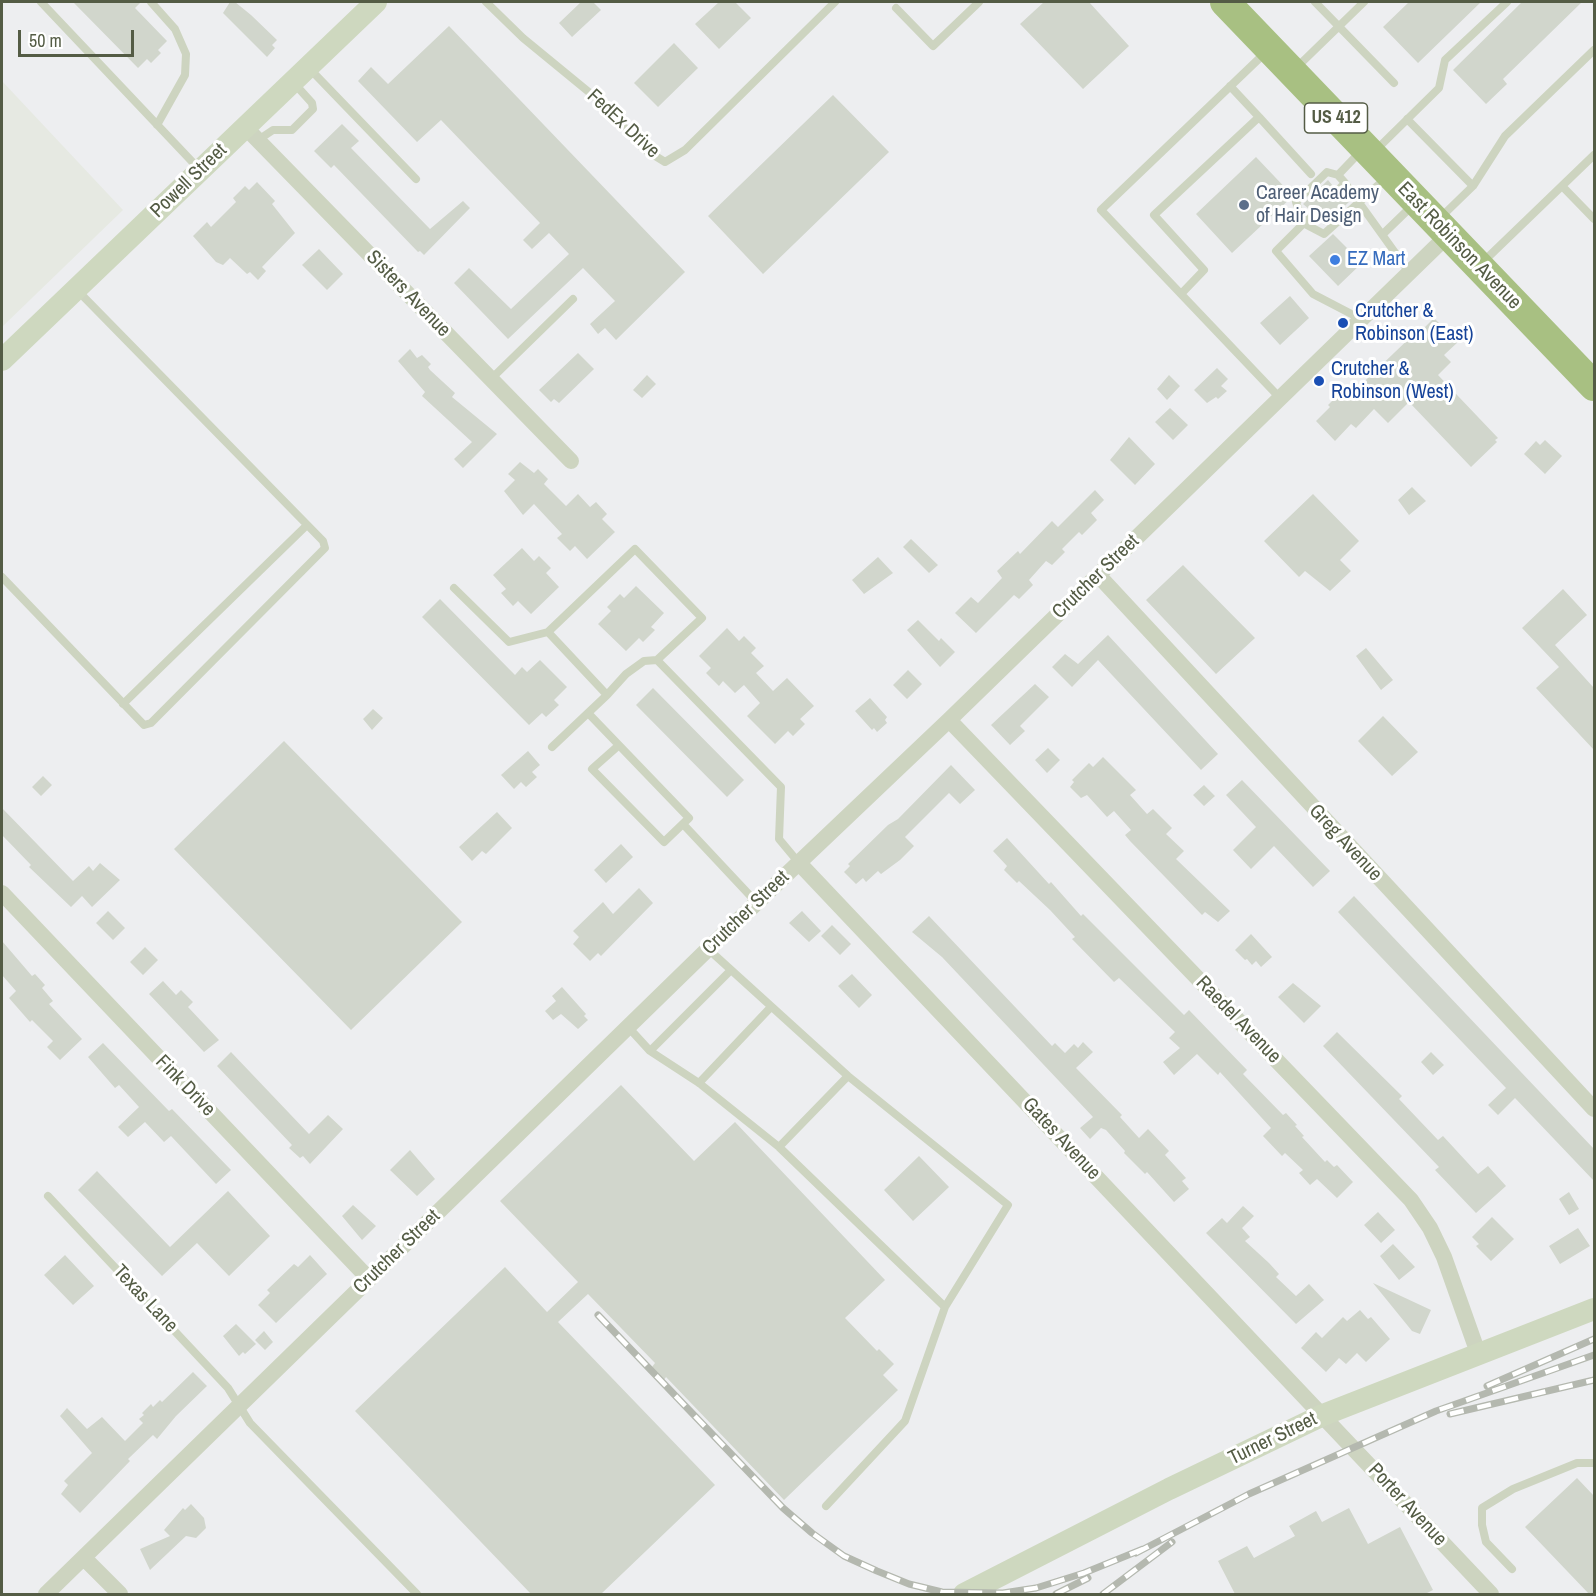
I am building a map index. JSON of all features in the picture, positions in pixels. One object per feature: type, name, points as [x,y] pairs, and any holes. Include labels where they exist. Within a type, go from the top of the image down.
[{"type":"highway","name":"East Robinson Avenue","points":[[1225,2],[1594,386]]},
{"type":"street","name":"Powell Street","points":[[2,360],[200,170],[252,134],[300,75],[376,2]]},
{"type":"street","name":"Sisters Avenue","points":[[252,134],[571,461]]},
{"type":"street","name":"Crutcher Street","points":[[46,1594],[708,949],[949,720],[1409,272],[1433,219]]},
{"type":"street","name":"Greg Avenue","points":[[1098,575],[1594,1109]]},
{"type":"street","name":"Raedel Avenue","points":[[949,720],[1411,1200],[1430,1228],[1444,1257],[1478,1353]]},
{"type":"street","name":"Gates Avenue","points":[[799,863],[1323,1415]]},
{"type":"street","name":"Fink Drive","points":[[2,893],[369,1279]]},
{"type":"street","name":"Turner Street","points":[[964,1594],[1170,1489],[1323,1415],[1478,1353],[1594,1310]]},
{"type":"street","name":"Porter Avenue","points":[[1323,1415],[1491,1594]]},
{"type":"street","points":[[84,1558],[120,1594]]},
{"type":"lane","points":[[41,2],[200,170]]},
{"type":"lane","points":[[151,2],[175,29],[186,54],[185,75],[157,125]]},
{"type":"lane","name":"FedEx Drive","points":[[486,2],[523,38],[601,102],[644,149],[664,162],[685,150],[835,2]]},
{"type":"lane","points":[[897,8],[933,46],[980,2]]},
{"type":"lane","points":[[1315,2],[1394,83]]},
{"type":"lane","points":[[1292,72],[1364,2]]},
{"type":"lane","points":[[1409,272],[1360,201],[1338,175],[1327,172],[1296,202],[1303,224],[1324,234],[1360,201],[1375,159],[1407,119],[1439,87],[1446,60],[1507,2]]},
{"type":"lane","points":[[1270,49],[1101,210],[1280,398]]},
{"type":"lane","points":[[1383,234],[1433,219],[1473,186],[1505,136],[1594,50]]},
{"type":"lane","points":[[252,134],[273,130],[292,130],[313,109],[300,75]]},
{"type":"lane","points":[[300,75],[416,179]]},
{"type":"lane","points":[[1230,86],[1311,174]]},
{"type":"lane","points":[[1181,294],[1204,270],[1154,215],[1259,117]]},
{"type":"lane","points":[[1407,119],[1473,186]]},
{"type":"lane","points":[[1478,266],[1594,154]]},
{"type":"lane","points":[[1338,175],[1375,159]]},
{"type":"lane","points":[[1338,190],[1345,183]]},
{"type":"lane","points":[[1562,186],[1594,219]]},
{"type":"lane","points":[[1313,214],[1276,252],[1313,294],[1361,319]]},
{"type":"lane","points":[[2,577],[144,725],[151,723],[325,548],[323,542],[307,525],[76,289]]},
{"type":"lane","points":[[491,379],[573,299]]},
{"type":"lane","points":[[123,704],[307,525]]},
{"type":"lane","points":[[454,588],[509,642],[548,632],[635,549],[702,618],[657,660],[644,661],[626,675],[552,747]]},
{"type":"lane","points":[[548,632],[607,695]]},
{"type":"lane","points":[[657,660],[782,787],[779,839],[799,863]]},
{"type":"lane","points":[[588,713],[689,818],[664,842],[592,770],[618,746]]},
{"type":"lane","points":[[683,824],[757,903]]},
{"type":"lane","points":[[708,949],[770,1008],[848,1076],[1008,1205],[945,1307],[905,1421],[826,1506]]},
{"type":"lane","points":[[650,1051],[730,970]]},
{"type":"lane","points":[[699,1083],[770,1008]]},
{"type":"lane","points":[[629,1028],[650,1051],[699,1083],[779,1147],[945,1307]]},
{"type":"lane","points":[[779,1147],[848,1076]]},
{"type":"lane","name":"Texas Lane","points":[[48,1196],[228,1388],[250,1423],[417,1594]]},
{"type":"lane","points":[[1512,1569],[1486,1542],[1482,1525],[1482,1508],[1513,1489],[1577,1463],[1594,1463]]},
{"type":"shaded area","points":[[2,81],[123,210],[2,327]]},
{"type":"building","points":[[73,2],[141,2],[135,8],[167,41],[158,50],[161,53],[151,63],[147,59],[138,68]]},
{"type":"building","points":[[230,2],[235,2],[277,40],[272,45],[275,48],[267,57],[223,13]]},
{"type":"building","points":[[581,2],[593,2],[601,10],[572,37],[559,23]]},
{"type":"building","points":[[719,2],[735,2],[751,18],[719,49],[695,24]]},
{"type":"building","points":[[1044,2],[1089,2],[1129,46],[1083,89],[1020,24]]},
{"type":"building","points":[[1409,2],[1481,2],[1418,63],[1383,27]]},
{"type":"building","points":[[1522,2],[1582,2],[1503,79],[1507,84],[1486,104],[1453,70]]},
{"type":"building","points":[[449,26],[685,272],[616,340],[605,328],[598,334],[590,324],[615,301],[583,268],[508,339],[454,283],[469,268],[511,309],[569,254],[549,233],[532,249],[523,240],[540,223],[441,120],[417,142],[358,81],[371,67],[388,84]]},
{"type":"building","points":[[674,43],[698,68],[658,107],[634,83]]},
{"type":"building","points":[[833,95],[889,152],[763,274],[708,216]]},
{"type":"building","points":[[342,124],[359,141],[351,148],[430,229],[463,201],[470,208],[424,255],[418,252],[334,165],[331,168],[314,151]]},
{"type":"building","name":"Career Academy of Hair Design","points":[[1256,157],[1293,196],[1232,253],[1196,214]]},
{"type":"building","points":[[1328,180],[1333,186],[1333,194],[1342,195],[1349,202],[1324,225],[1318,219],[1318,210],[1309,209],[1303,204]]},
{"type":"building","points":[[257,182],[275,201],[272,204],[295,233],[262,267],[266,271],[258,280],[250,272],[247,274],[230,258],[223,265],[216,262],[193,236],[207,222],[211,227],[236,202],[233,198],[245,186],[249,190]]},
{"type":"building","name":"EZ Mart","points":[[1333,234],[1362,263],[1338,286],[1309,256]]},
{"type":"building","points":[[319,249],[343,274],[327,290],[302,265]]},
{"type":"building","points":[[1290,296],[1309,318],[1280,345],[1260,323]]},
{"type":"building","points":[[1434,318],[1458,342],[1444,355],[1451,362],[1438,375],[1498,438],[1495,440],[1497,442],[1471,467],[1409,402],[1388,423],[1374,409],[1356,428],[1351,424],[1335,441],[1316,421],[1330,407],[1328,405],[1339,394],[1345,400],[1419,329],[1421,331]]},
{"type":"building","points":[[410,349],[417,358],[422,355],[431,364],[428,367],[430,370],[455,393],[452,397],[497,434],[463,468],[454,459],[472,442],[422,396],[425,392],[398,361]]},
{"type":"building","points":[[578,353],[594,369],[559,403],[554,399],[551,402],[539,390]]},
{"type":"building","points":[[1217,368],[1228,379],[1221,386],[1227,391],[1218,399],[1216,397],[1207,403],[1194,390]]},
{"type":"building","points":[[647,375],[656,384],[642,398],[633,390]]},
{"type":"building","points":[[1169,375],[1180,386],[1167,400],[1157,389]]},
{"type":"building","points":[[1170,408],[1188,425],[1173,440],[1155,422]]},
{"type":"building","points":[[1129,437],[1155,464],[1135,485],[1110,460]]},
{"type":"building","points":[[1545,440],[1562,456],[1545,474],[1524,454],[1536,441],[1540,445]]},
{"type":"building","points":[[520,462],[534,473],[538,469],[548,479],[544,484],[566,506],[578,494],[590,507],[596,502],[607,514],[602,519],[615,532],[587,559],[575,546],[570,551],[557,538],[562,534],[534,504],[523,515],[504,491],[515,480],[508,474]]},
{"type":"building","points":[[1412,487],[1426,501],[1409,515],[1398,500]]},
{"type":"building","points":[[1095,490],[1104,500],[1091,513],[1097,520],[1082,535],[1079,532],[1062,549],[1065,552],[1052,565],[1046,561],[1029,580],[1033,585],[1019,599],[1014,595],[976,633],[955,613],[971,597],[978,603],[1002,578],[997,571],[1018,551],[1020,554],[1052,521],[1058,527]]},
{"type":"building","points":[[1313,494],[1359,541],[1340,560],[1351,571],[1330,591],[1305,571],[1299,577],[1264,541]]},
{"type":"building","points":[[911,539],[938,565],[929,573],[903,547]]},
{"type":"building","points":[[522,548],[534,561],[539,556],[551,568],[546,573],[559,587],[531,614],[518,601],[513,606],[501,593],[506,589],[493,575]]},
{"type":"building","points":[[878,557],[893,573],[864,594],[852,580]]},
{"type":"building","points":[[1183,565],[1255,638],[1216,674],[1146,600]]},
{"type":"building","points":[[636,586],[664,613],[651,627],[655,630],[643,642],[639,638],[626,651],[598,624],[611,611],[607,607],[620,594],[624,598]]},
{"type":"building","points":[[1563,589],[1587,615],[1555,645],[1594,688],[1594,750],[1536,688],[1559,667],[1522,628]]},
{"type":"building","points":[[440,599],[515,675],[522,667],[527,672],[540,660],[567,687],[554,700],[559,705],[546,717],[542,713],[529,725],[422,617]]},
{"type":"building","points":[[918,620],[939,641],[941,638],[955,652],[940,667],[907,630]]},
{"type":"building","points":[[727,628],[739,641],[744,636],[756,648],[751,653],[764,666],[756,673],[773,691],[787,678],[814,706],[800,719],[805,724],[793,736],[788,731],[775,744],[747,716],[760,703],[744,685],[735,693],[723,681],[719,686],[706,673],[711,668],[699,656]]},
{"type":"building","points":[[1108,635],[1218,754],[1201,770],[1098,660],[1072,687],[1052,667],[1065,654],[1078,664]]},
{"type":"building","points":[[1366,648],[1393,680],[1381,690],[1356,656]]},
{"type":"building","points":[[908,670],[922,684],[907,699],[893,685]]},
{"type":"building","points":[[1035,684],[1049,697],[1020,726],[1025,731],[1010,745],[991,725]]},
{"type":"building","points":[[653,688],[744,780],[727,797],[636,705]]},
{"type":"building","points":[[870,698],[887,717],[885,720],[887,723],[877,732],[874,728],[872,730],[855,711]]},
{"type":"building","points":[[373,709],[383,718],[372,730],[363,719]]},
{"type":"building","points":[[1383,716],[1418,752],[1392,776],[1358,741]]},
{"type":"building","points":[[284,741],[462,922],[351,1030],[174,849]]},
{"type":"building","points":[[1048,748],[1060,760],[1047,773],[1035,760]]},
{"type":"building","points":[[528,751],[540,765],[532,772],[537,777],[526,787],[521,782],[514,789],[501,775]]},
{"type":"building","points":[[1103,757],[1136,790],[1130,795],[1147,814],[1153,809],[1172,828],[1166,834],[1184,851],[1176,859],[1230,911],[1218,922],[1205,912],[1202,915],[1130,841],[1125,835],[1131,830],[1114,811],[1107,817],[1087,795],[1081,798],[1070,787],[1074,782],[1072,780],[1089,763],[1093,767]]},
{"type":"building","points":[[951,765],[975,790],[960,804],[949,793],[905,837],[914,846],[900,860],[881,874],[878,871],[866,882],[863,878],[856,884],[844,872],[850,866],[848,864],[888,825],[898,819]]},
{"type":"building","points":[[43,776],[52,785],[41,796],[32,787]]},
{"type":"building","points":[[1242,780],[1330,871],[1313,887],[1274,846],[1251,869],[1233,850],[1256,827],[1226,795]]},
{"type":"building","points":[[1204,785],[1215,796],[1204,806],[1193,795]]},
{"type":"building","points":[[2,808],[73,881],[89,866],[93,871],[100,863],[120,880],[92,907],[82,896],[71,907],[29,867],[31,865],[2,835]]},
{"type":"building","points":[[497,812],[512,828],[486,854],[482,851],[472,861],[459,847]]},
{"type":"building","points":[[1007,838],[1081,916],[1083,914],[1184,1015],[1189,1010],[1247,1070],[1243,1074],[1283,1115],[1286,1113],[1297,1125],[1295,1126],[1304,1136],[1302,1137],[1325,1162],[1327,1160],[1334,1167],[1337,1165],[1353,1182],[1337,1198],[1317,1179],[1310,1185],[1299,1173],[1303,1170],[1285,1153],[1282,1156],[1263,1136],[1271,1128],[1220,1072],[1218,1075],[1197,1054],[1174,1075],[1163,1062],[1180,1048],[1169,1038],[1175,1032],[1119,978],[1114,982],[1072,939],[1075,937],[1050,910],[1004,870],[1007,866],[993,851]]},
{"type":"building","points":[[621,844],[633,857],[606,883],[594,870]]},
{"type":"building","points":[[639,888],[653,903],[601,956],[598,953],[590,961],[573,944],[579,937],[573,931],[603,902],[613,914]]},
{"type":"building","points":[[1354,896],[1594,1149],[1594,1181],[1515,1098],[1498,1115],[1488,1105],[1506,1088],[1338,912]]},
{"type":"building","points":[[108,911],[125,928],[113,940],[96,923]]},
{"type":"building","points":[[802,911],[821,931],[809,942],[789,923]]},
{"type":"building","points":[[929,916],[1052,1046],[1055,1043],[1065,1053],[1074,1044],[1078,1048],[1083,1042],[1093,1052],[1076,1068],[1122,1115],[1120,1117],[1139,1138],[1148,1129],[1169,1151],[1165,1155],[1186,1178],[1182,1181],[1189,1189],[1174,1202],[1147,1172],[1145,1174],[1124,1153],[1125,1151],[1106,1130],[1101,1128],[1090,1139],[1080,1128],[1093,1117],[942,957],[912,932]]},
{"type":"building","points":[[832,925],[851,944],[840,955],[821,936]]},
{"type":"building","points":[[1251,934],[1272,957],[1261,967],[1256,961],[1252,965],[1235,950]]},
{"type":"building","points":[[2,941],[32,976],[35,974],[45,985],[42,988],[53,1001],[49,1004],[82,1039],[60,1060],[47,1047],[53,1041],[32,1020],[30,1022],[9,998],[16,991],[2,975]]},
{"type":"building","points":[[145,947],[158,960],[143,975],[130,962]]},
{"type":"building","points":[[852,974],[872,995],[859,1008],[838,986]]},
{"type":"building","points":[[163,981],[176,995],[181,990],[193,1002],[188,1007],[219,1040],[204,1052],[149,994]]},
{"type":"building","points":[[1293,983],[1321,1006],[1304,1023],[1278,997]]},
{"type":"building","points":[[562,987],[586,1014],[584,1016],[588,1020],[578,1029],[561,1014],[553,1020],[545,1011],[556,1001],[552,996]]},
{"type":"building","points":[[1337,1032],[1402,1096],[1399,1099],[1438,1140],[1443,1136],[1478,1174],[1488,1166],[1506,1186],[1476,1213],[1435,1170],[1439,1167],[1323,1046]]},
{"type":"building","points":[[103,1043],[231,1170],[216,1184],[171,1136],[164,1142],[145,1122],[128,1137],[118,1127],[139,1107],[119,1085],[115,1088],[88,1057]]},
{"type":"building","points":[[231,1052],[309,1134],[328,1115],[343,1129],[310,1164],[303,1156],[300,1158],[289,1148],[292,1145],[217,1066]]},
{"type":"building","points":[[1431,1052],[1444,1065],[1433,1075],[1421,1062]]},
{"type":"building","points":[[621,1085],[694,1161],[735,1122],[885,1280],[845,1318],[877,1351],[879,1349],[894,1364],[883,1375],[898,1390],[784,1500],[666,1377],[664,1380],[652,1367],[655,1363],[588,1294],[558,1322],[715,1485],[601,1594],[531,1594],[355,1411],[505,1267],[547,1312],[578,1282],[500,1201]]},
{"type":"building","points":[[410,1150],[435,1179],[417,1196],[390,1170]]},
{"type":"building","points":[[919,1156],[949,1187],[913,1221],[884,1190]]},
{"type":"building","points":[[97,1171],[170,1247],[228,1191],[270,1236],[229,1276],[197,1243],[162,1276],[78,1190]]},
{"type":"building","points":[[1569,1192],[1579,1209],[1569,1215],[1559,1199]]},
{"type":"building","points":[[353,1205],[376,1226],[362,1240],[342,1216]]},
{"type":"building","points":[[1243,1206],[1254,1216],[1242,1228],[1250,1237],[1245,1241],[1279,1274],[1276,1277],[1296,1296],[1309,1284],[1324,1300],[1296,1324],[1206,1233],[1222,1218],[1227,1223]]},
{"type":"building","points":[[1378,1212],[1395,1230],[1381,1243],[1364,1225]]},
{"type":"building","points":[[1492,1217],[1514,1239],[1491,1261],[1476,1246],[1479,1244],[1472,1237]]},
{"type":"building","points":[[1578,1228],[1590,1246],[1560,1264],[1549,1246]]},
{"type":"building","points":[[1393,1244],[1415,1267],[1399,1280],[1380,1256]]},
{"type":"building","points":[[65,1255],[94,1286],[73,1305],[44,1275]]},
{"type":"building","points":[[310,1255],[327,1274],[276,1323],[258,1305],[270,1293],[267,1290],[294,1264],[298,1267]]},
{"type":"building","points":[[1373,1283],[1431,1310],[1420,1334],[1412,1331]]},
{"type":"building","points":[[1360,1310],[1368,1319],[1371,1317],[1390,1339],[1366,1362],[1357,1353],[1346,1364],[1339,1358],[1326,1372],[1301,1348],[1316,1332],[1322,1338],[1343,1317],[1347,1321]]},
{"type":"building","points":[[236,1324],[256,1344],[245,1354],[243,1352],[239,1356],[223,1336]]},
{"type":"building","points":[[264,1331],[273,1342],[265,1350],[255,1340]]},
{"type":"building","points":[[193,1372],[207,1386],[176,1416],[157,1439],[153,1435],[128,1459],[130,1461],[80,1513],[61,1494],[68,1485],[64,1481],[92,1453],[60,1416],[67,1408],[87,1429],[102,1417],[125,1441],[143,1423],[139,1419],[144,1415],[142,1413],[151,1404],[153,1407],[160,1400],[162,1402]]},
{"type":"building","points":[[1577,1478],[1594,1496],[1594,1594],[1589,1594],[1525,1527]]},
{"type":"building","points":[[191,1504],[204,1518],[206,1528],[196,1538],[186,1536],[150,1570],[140,1549],[170,1536],[164,1530],[183,1508],[185,1510]]},
{"type":"building","points":[[1349,1508],[1368,1544],[1400,1527],[1433,1590],[1425,1594],[1235,1594],[1218,1561],[1247,1546],[1254,1558],[1295,1536],[1289,1526],[1316,1511],[1322,1522]]},
{"type":"railway","points":[[598,1315],[783,1508],[844,1556],[877,1571],[909,1584],[942,1592],[1003,1593],[1036,1588],[1084,1573],[1143,1549]]},
{"type":"railway","points":[[1487,1386],[1594,1339]]},
{"type":"railway","points":[[1136,1553],[1249,1494],[1436,1411],[1594,1355]]},
{"type":"railway","points":[[1450,1414],[1594,1380]]},
{"type":"railway","points":[[1103,1594],[1172,1542]]},
{"type":"railway","points":[[1056,1594],[1088,1578]]},
{"type":"place","name":"Career Academy of Hair Design","points":[[1244,205]]},
{"type":"place","name":"EZ Mart","points":[[1335,260]]},
{"type":"place","name":"Crutcher & Robinson (East)","points":[[1343,323]]},
{"type":"place","name":"Crutcher & Robinson (West)","points":[[1319,381]]}]
